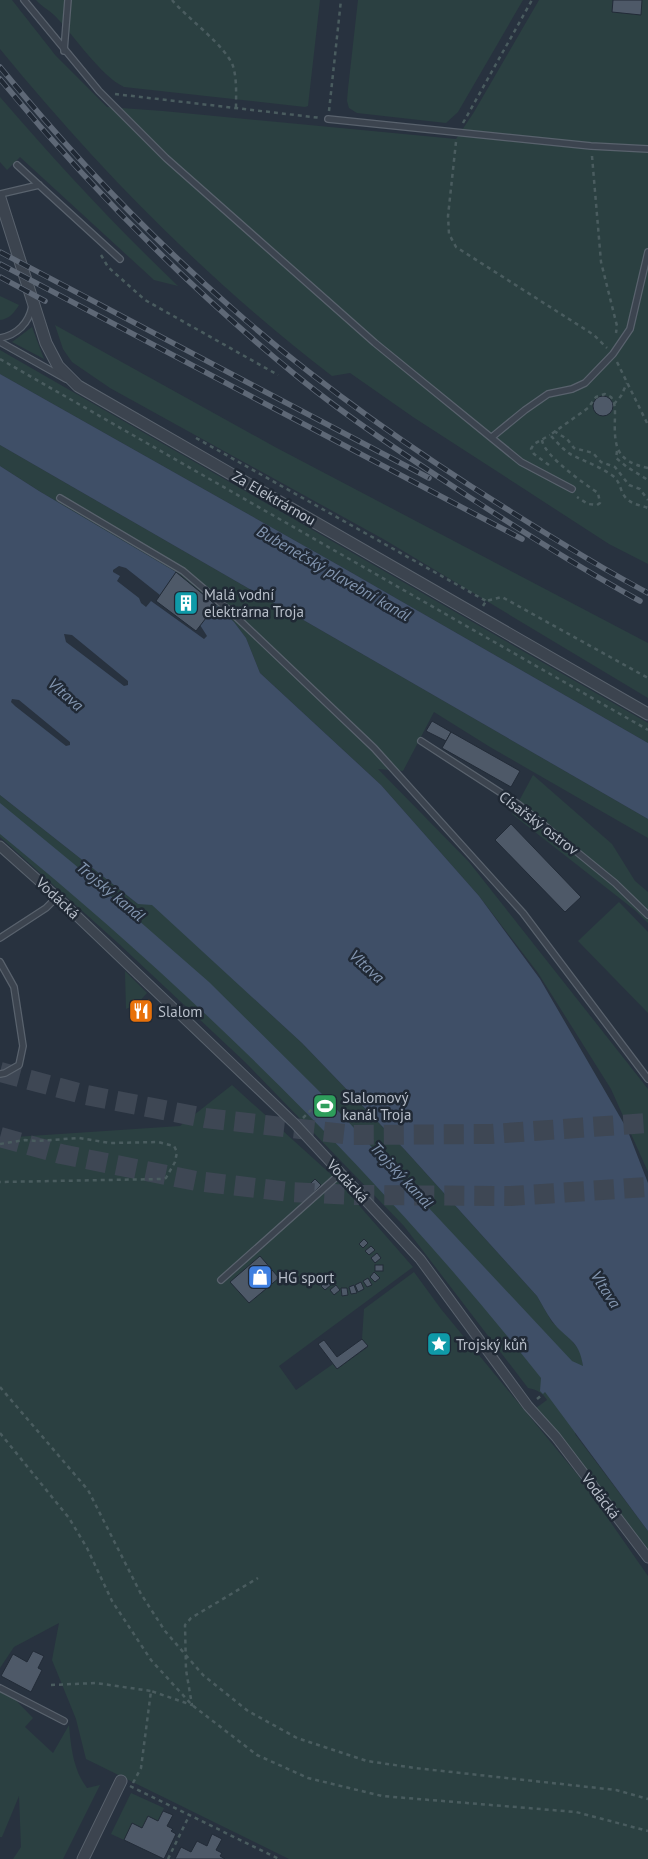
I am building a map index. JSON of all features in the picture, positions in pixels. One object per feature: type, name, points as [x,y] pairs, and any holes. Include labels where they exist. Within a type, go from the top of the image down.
[{"type":"street","name":"Za Elektrárnou","points":[[0,198],[46,343],[58,366],[78,386],[648,714]]},
{"type":"street","name":"Vodácká","points":[[0,846],[57,897],[295,1124],[420,1259],[528,1406],[556,1437],[648,1558]]},
{"type":"street","points":[[83,1859],[126,1784]]},
{"type":"lane","points":[[24,0],[64,51],[99,91],[166,158],[375,343],[521,462],[572,489]]},
{"type":"lane","points":[[64,51],[68,0]]},
{"type":"lane","points":[[328,119],[591,146],[648,149]]},
{"type":"lane","points":[[17,166],[120,259]]},
{"type":"lane","points":[[0,194],[39,185]]},
{"type":"lane","points":[[492,437],[548,394],[572,389],[585,383],[613,354],[630,329],[648,252]]},
{"type":"lane","points":[[0,338],[20,330],[28,317],[33,301]]},
{"type":"lane","points":[[0,342],[78,386]]},
{"type":"lane","points":[[60,498],[182,571],[230,611],[374,748],[523,912],[648,1079]]},
{"type":"lane","name":"Císařský ostrov","points":[[421,741],[518,804],[615,883],[648,915]]},
{"type":"lane","points":[[0,938],[46,908],[57,897]]},
{"type":"lane","points":[[0,962],[14,987],[23,1046],[19,1065],[0,1074]]},
{"type":"lane","points":[[221,1280],[341,1173]]},
{"type":"lane","points":[[0,1688],[64,1721]]},
{"type":"path","points":[[172,0],[221,49],[232,66],[236,87],[236,109]]},
{"type":"path","points":[[99,91],[139,98],[328,119],[341,0]]},
{"type":"path","points":[[532,0],[457,133],[452,162],[448,216],[449,234],[456,247],[594,336],[613,354],[648,425]]},
{"type":"path","points":[[591,146],[601,262],[617,326],[613,354]]},
{"type":"path","points":[[99,253],[108,267],[145,300],[278,375]]},
{"type":"path","points":[[0,359],[648,730]]},
{"type":"path","points":[[614,404],[621,396],[627,383]]},
{"type":"path","points":[[555,470],[534,454],[531,449],[534,444],[588,408],[596,397],[600,395],[610,397],[614,404],[616,458],[627,468],[648,480]]},
{"type":"path","points":[[554,431],[567,439],[574,448],[593,453],[601,462],[615,467],[629,485],[640,489],[648,500]]},
{"type":"path","points":[[550,435],[562,448],[613,476],[619,482],[626,499],[648,508]]},
{"type":"path","points":[[195,438],[486,601],[502,597],[648,678]]},
{"type":"path","points":[[542,440],[543,446],[552,456],[598,493],[600,503],[597,505],[588,504],[579,499],[572,489]]},
{"type":"path","points":[[617,450],[623,458],[636,465],[648,468]]},
{"type":"path","points":[[478,615],[486,601]]},
{"type":"path","points":[[308,1113],[325,1096]]},
{"type":"path","points":[[0,1144],[25,1140],[79,1138],[110,1143],[158,1142],[174,1146],[177,1152],[172,1170],[166,1178],[161,1179],[0,1182]]},
{"type":"path","points":[[0,1387],[88,1490],[141,1594],[185,1656],[203,1675],[248,1711],[297,1738],[367,1761],[616,1790],[648,1799]]},
{"type":"path","points":[[0,1433],[69,1518],[88,1548],[112,1602],[151,1660],[192,1705],[257,1756],[308,1778],[382,1796],[576,1812],[648,1831]]},
{"type":"path","points":[[192,1705],[186,1670],[184,1625],[191,1618],[258,1578]]},
{"type":"path","points":[[51,1685],[96,1683],[151,1691],[192,1705]]},
{"type":"path","points":[[151,1691],[141,1768],[126,1784],[279,1859]]},
{"type":"path","points":[[168,1859],[190,1815]]},
{"type":"green space","points":[[0,0],[12,0],[56,56],[107,107],[456,139],[474,112],[539,0],[613,0],[612,12],[640,15],[642,0],[648,0],[648,564],[609,544],[413,417],[350,373],[332,376],[286,340],[199,263],[116,181],[76,138],[0,49]],"holes":[[[601,397],[609,399],[613,405],[612,411],[607,415],[600,415],[594,409],[596,401]]]},
{"type":"green space","points":[[36,0],[320,0],[308,106],[124,87],[106,74],[57,18]]},
{"type":"green space","points":[[358,0],[523,0],[458,112],[446,123],[357,113],[349,108],[347,101],[348,89]]},
{"type":"green space","points":[[0,97],[86,193],[178,286],[154,280],[20,157],[7,170],[0,162]]},
{"type":"green space","points":[[0,296],[19,305],[11,315],[0,320]]},
{"type":"green space","points":[[55,325],[275,447],[648,643],[648,698],[385,540],[110,388],[72,362],[63,349]]},
{"type":"green space","points":[[32,327],[44,359],[12,342]]},
{"type":"green space","points":[[0,350],[648,723],[648,743],[0,374]]},
{"type":"green space","points":[[0,445],[648,819],[648,838],[490,747],[434,712],[403,771],[378,769],[469,862],[648,1089],[648,1172],[611,1089],[538,973],[479,896],[381,785],[260,673],[246,638],[234,622],[176,572],[0,466]]},
{"type":"green space","points":[[533,775],[612,844],[635,881],[648,892],[648,923],[636,911],[512,814]]},
{"type":"green space","name":"Slalomový kanál Troja","points":[[0,795],[138,904],[152,904],[302,1043],[405,1150],[537,1296],[552,1322],[567,1335],[581,1352],[583,1366],[575,1434],[648,1531],[648,1558],[559,1434],[536,1408],[547,1400],[545,1397],[539,1392],[528,1388],[404,1226],[245,1062],[118,943],[0,837]]},
{"type":"green space","points":[[619,902],[648,932],[648,1013],[578,941]]},
{"type":"green space","points":[[125,971],[147,993],[137,1004],[126,1009]]},
{"type":"green space","points":[[232,1085],[335,1178],[413,1267],[279,1366],[296,1390],[333,1364],[337,1369],[368,1347],[362,1339],[364,1309],[414,1272],[441,1309],[577,1474],[648,1576],[648,1859],[289,1859],[86,1759],[76,1719],[52,1660],[59,1623],[14,1647],[0,1668],[0,1138],[180,1126]]},
{"type":"green space","points":[[0,1684],[33,1718],[25,1727],[53,1753],[69,1725],[74,1758],[82,1781],[87,1788],[100,1785],[63,1859],[13,1859],[21,1847],[19,1796],[2,1837],[0,1837]]},
{"type":"green space","points":[[131,1793],[164,1808],[158,1821],[142,1828],[132,1823],[124,1840],[111,1834]]},
{"type":"water","name":"Bubenečský plavební kanál","points":[[0,374],[648,743],[648,819],[0,445]]},
{"type":"water","name":"Vltava","points":[[0,466],[176,572],[160,595],[126,568],[119,566],[113,570],[113,572],[120,576],[117,581],[139,598],[146,607],[151,601],[204,639],[207,636],[200,625],[216,605],[234,622],[246,638],[260,673],[381,785],[479,896],[540,979],[627,1129],[648,1183],[648,1531],[545,1392],[543,1394],[540,1391],[541,1378],[417,1231],[285,1091],[216,1024],[146,959],[0,834],[0,803],[74,864],[209,982],[325,1097],[572,1361],[583,1366],[575,1344],[552,1321],[537,1296],[405,1150],[302,1043],[152,905],[138,904],[0,795]],"holes":[[[64,634],[72,635],[128,681],[128,685],[124,686],[66,642]],[[12,699],[19,700],[70,742],[70,745],[66,746],[15,706],[11,702]]]},
{"type":"building","points":[[613,0],[642,0],[641,15],[612,12]]},
{"type":"building","points":[[603,396],[610,399],[613,406],[610,413],[603,416],[596,413],[593,406],[596,399]]},
{"type":"building","name":"Malá vodní elektrárna Troja","points":[[176,572],[216,605],[196,631],[156,601]]},
{"type":"building","points":[[432,721],[451,732],[446,741],[426,731]]},
{"type":"building","points":[[451,732],[520,771],[511,787],[442,748]]},
{"type":"building","points":[[511,824],[581,897],[565,912],[495,840]]},
{"type":"building","points":[[315,1179],[321,1185],[305,1201],[299,1195]]},
{"type":"building","points":[[364,1239],[368,1243],[363,1248],[359,1244]]},
{"type":"building","points":[[371,1246],[375,1250],[369,1255],[365,1251]]},
{"type":"building","points":[[377,1253],[381,1258],[375,1263],[371,1258]]},
{"type":"building","points":[[260,1256],[279,1278],[249,1303],[230,1282]]},
{"type":"building","points":[[375,1265],[383,1265],[383,1271],[375,1271]]},
{"type":"building","points":[[374,1272],[380,1278],[375,1282],[370,1277]]},
{"type":"building","points":[[322,1275],[326,1279],[320,1284],[316,1280]]},
{"type":"building","points":[[368,1278],[372,1285],[367,1287],[363,1281]]},
{"type":"building","points":[[327,1281],[331,1285],[325,1290],[321,1286]]},
{"type":"building","points":[[361,1282],[364,1289],[358,1292],[355,1285]]},
{"type":"building","points":[[336,1285],[340,1290],[334,1295],[330,1290]]},
{"type":"building","points":[[354,1285],[357,1293],[351,1294],[349,1287]]},
{"type":"building","points":[[341,1288],[347,1288],[348,1295],[342,1296]]},
{"type":"building","points":[[362,1339],[368,1346],[337,1369],[318,1344],[324,1340],[337,1357]]},
{"type":"building","points":[[33,1651],[44,1656],[38,1668],[42,1670],[31,1692],[1,1676],[13,1654],[27,1662]]},
{"type":"building","points":[[163,1811],[173,1815],[167,1826],[173,1829],[171,1831],[176,1834],[164,1859],[124,1840],[132,1823],[142,1828],[148,1816],[158,1821]]},
{"type":"building","points":[[212,1834],[222,1839],[216,1850],[222,1853],[220,1856],[225,1859],[175,1859],[181,1847],[191,1852],[197,1841],[207,1846]]},
{"type":"tunnel","points":[[0,1072],[86,1095],[205,1118],[353,1135],[491,1134],[648,1123]]},
{"type":"tunnel","points":[[0,1137],[61,1154],[196,1181],[290,1192],[355,1195],[511,1196],[648,1187]]},
{"type":"railway","points":[[0,67],[83,163],[141,224],[202,282],[299,365],[438,465],[561,543],[648,593]]},
{"type":"railway","points":[[0,79],[69,159],[142,235],[218,308],[298,377],[359,423],[466,495],[552,550],[640,601]]},
{"type":"railway","points":[[0,252],[429,478]]},
{"type":"railway","points":[[0,264],[522,539]]},
{"type":"railway","points":[[0,277],[45,301]]},
{"type":"place","name":"Malá vodní elektrárna Troja","points":[[186,603]]},
{"type":"place","name":"Slalom","points":[[141,1011]]},
{"type":"place","name":"Slalomový kanál Troja","points":[[325,1106]]},
{"type":"place","name":"HG sport","points":[[260,1277]]},
{"type":"place","name":"Trojský kůň","points":[[439,1344]]},
{"type":"water label","name":"Trojský kanál","points":[[111,891]]},
{"type":"water label","name":"Trojský kanál","points":[[402,1175]]}]
